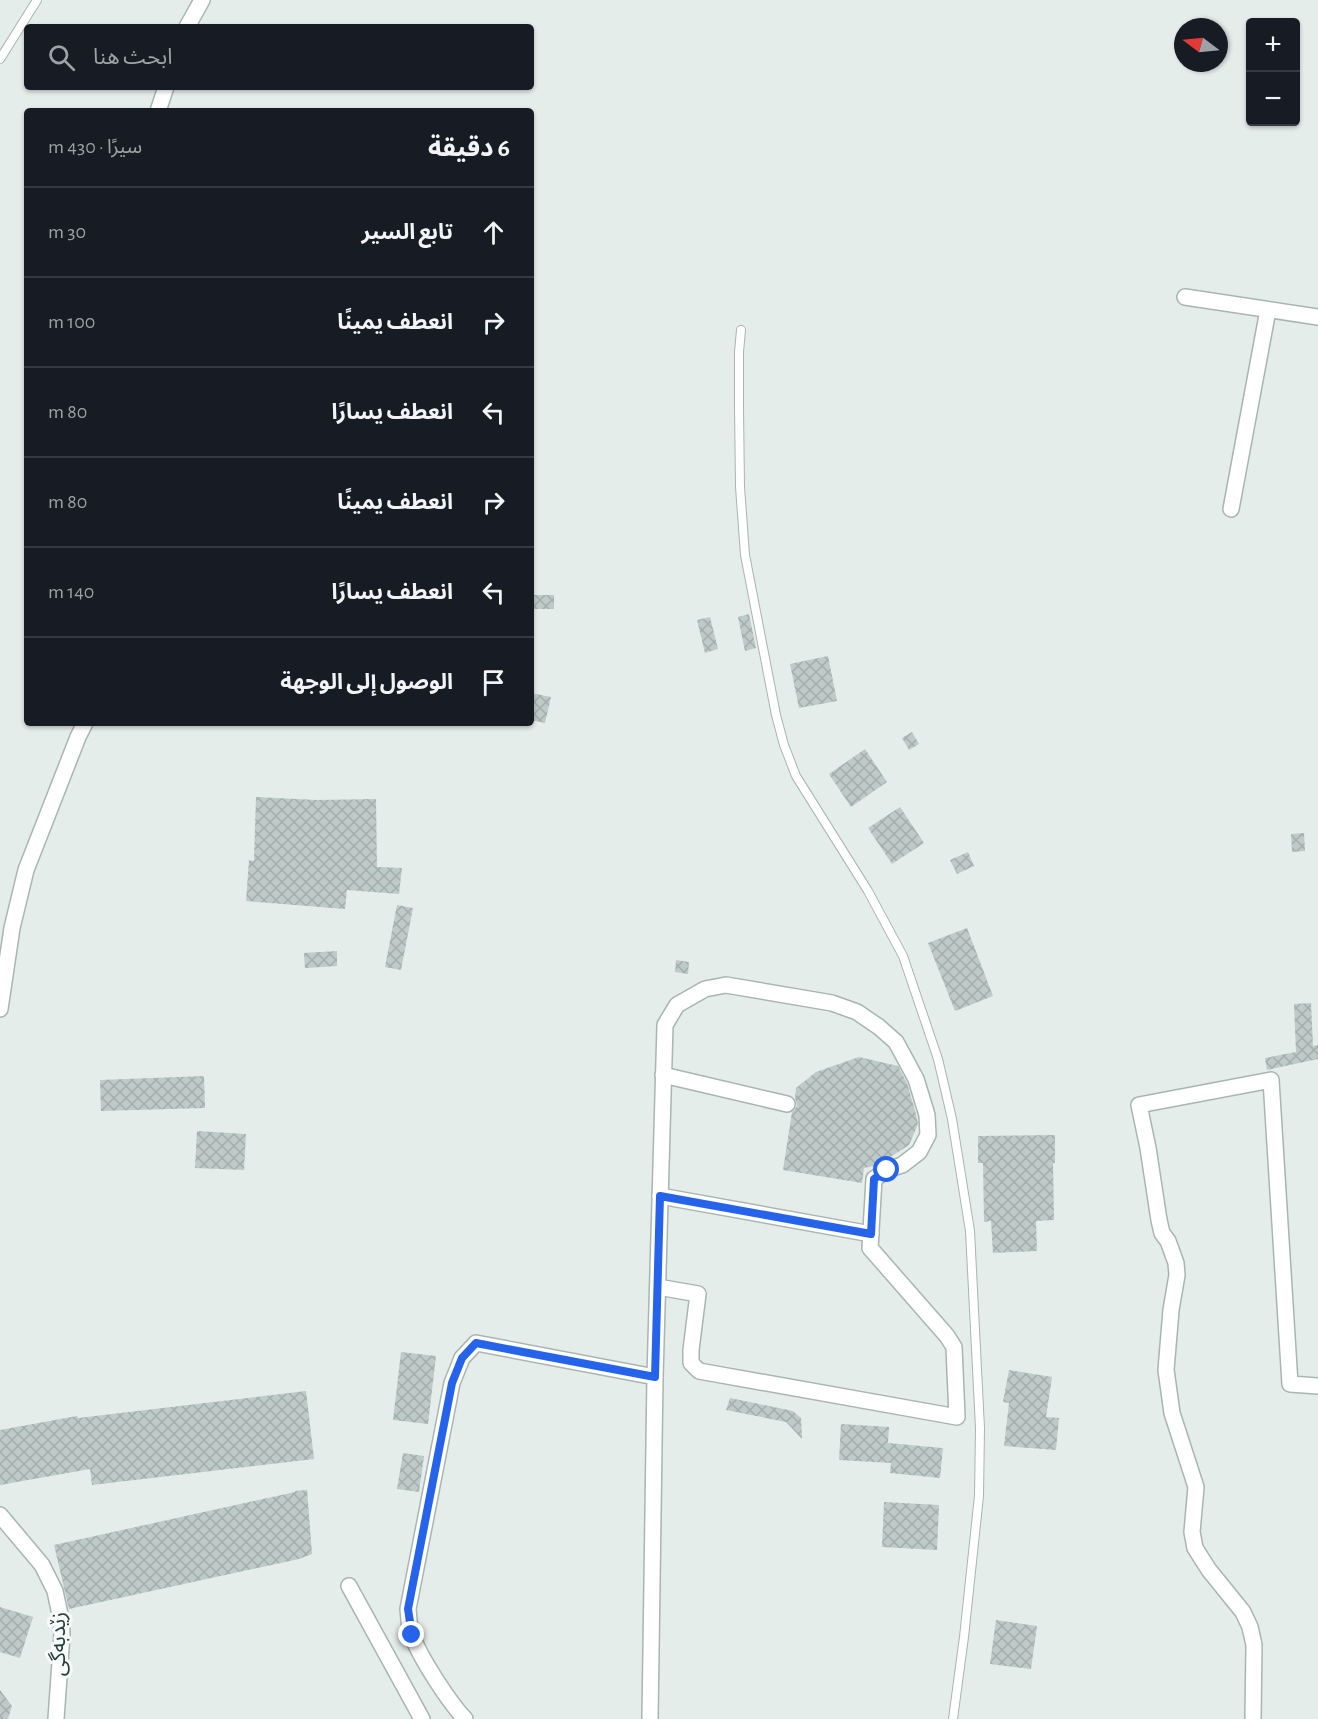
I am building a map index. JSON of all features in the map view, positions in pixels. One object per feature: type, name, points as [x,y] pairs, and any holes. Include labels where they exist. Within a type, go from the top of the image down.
[{"type":"street","points":[[189,24],[202,0]]},
{"type":"street","points":[[159,108],[165,90]]},
{"type":"street","points":[[1185,297],[1318,317]]},
{"type":"street","points":[[1231,509],[1268,310]]},
{"type":"street","points":[[0,1009],[12,928],[26,870],[84,726]]},
{"type":"street","points":[[648,1718],[655,1377],[665,1025],[677,1005],[705,989],[726,985],[832,1003],[857,1012],[896,1042],[916,1079],[927,1115],[928,1135],[919,1152],[902,1165],[887,1170],[874,1179],[870,1248],[954,1347],[957,1417],[699,1371],[691,1363],[698,1294],[658,1287]]},
{"type":"street","points":[[663,1075],[787,1104]]},
{"type":"street","points":[[1253,1719],[1254,1645],[1250,1627],[1243,1612],[1209,1570],[1195,1548],[1192,1532],[1196,1486],[1173,1413],[1166,1370],[1170,1310],[1177,1275],[1176,1263],[1168,1241],[1162,1233],[1139,1105],[1270,1080],[1290,1384],[1318,1386]]},
{"type":"street","points":[[660,1196],[871,1234]]},
{"type":"street","points":[[465,1719],[454,1707],[423,1658],[412,1635],[408,1609],[452,1383],[462,1358],[476,1343],[655,1377]]},
{"type":"street","name":"زێدبەگی","points":[[0,1515],[42,1565],[57,1598],[62,1634],[56,1719]]},
{"type":"street","points":[[349,1586],[422,1719]]},
{"type":"lane","points":[[0,59],[37,0]]},
{"type":"lane","points":[[741,330],[739,453],[744,544],[763,656],[776,715],[784,746],[796,776],[868,891],[903,956],[938,1059],[952,1119],[968,1220],[980,1428],[980,1496],[953,1719]]},
{"type":"building","points":[[534,595],[554,595],[554,609],[534,609]]},
{"type":"building","points":[[749,614],[756,648],[745,651],[738,617]]},
{"type":"building","points":[[710,617],[718,649],[705,653],[697,620]]},
{"type":"building","points":[[828,656],[837,701],[799,708],[790,664]]},
{"type":"building","points":[[534,694],[551,697],[545,723],[534,721]]},
{"type":"building","points":[[912,732],[919,744],[909,750],[902,738]]},
{"type":"building","points":[[865,749],[887,782],[851,807],[829,774]]},
{"type":"building","points":[[256,797],[317,800],[376,799],[377,867],[402,868],[399,894],[347,890],[345,909],[246,901],[249,860],[254,861]]},
{"type":"building","points":[[900,807],[924,843],[892,864],[868,828]]},
{"type":"building","points":[[1304,833],[1305,851],[1292,852],[1291,834]]},
{"type":"building","points":[[968,852],[974,866],[957,874],[950,860]]},
{"type":"building","points":[[397,905],[413,908],[401,970],[385,967]]},
{"type":"building","points":[[967,928],[993,996],[955,1011],[928,943]]},
{"type":"building","points":[[337,951],[337,966],[305,968],[304,953]]},
{"type":"building","points":[[676,960],[689,962],[688,974],[675,972]]},
{"type":"building","points":[[1311,1003],[1313,1046],[1318,1045],[1318,1059],[1267,1070],[1265,1058],[1296,1052],[1294,1004]]},
{"type":"building","points":[[859,1057],[898,1066],[907,1083],[918,1124],[909,1145],[878,1165],[864,1168],[862,1183],[783,1170],[792,1112],[797,1106],[796,1088],[816,1072]]},
{"type":"building","points":[[204,1076],[205,1108],[101,1111],[100,1080]]},
{"type":"building","points":[[197,1131],[246,1134],[244,1170],[195,1168]]},
{"type":"building","points":[[1055,1135],[1054,1220],[1036,1221],[1037,1251],[993,1253],[991,1221],[984,1222],[983,1163],[978,1163],[978,1136]]},
{"type":"building","points":[[401,1352],[436,1356],[428,1424],[393,1420]]},
{"type":"building","points":[[1009,1370],[1052,1377],[1046,1417],[1059,1418],[1056,1450],[1004,1446],[1009,1403],[1003,1402]]},
{"type":"building","points":[[306,1391],[314,1459],[92,1485],[90,1469],[0,1485],[0,1430],[77,1416],[78,1418]]},
{"type":"building","points":[[730,1398],[793,1411],[801,1418],[802,1439],[786,1422],[726,1410]]},
{"type":"building","points":[[841,1424],[889,1427],[888,1443],[943,1448],[940,1478],[890,1473],[891,1463],[839,1460]]},
{"type":"building","points":[[403,1453],[424,1456],[419,1492],[397,1489]]},
{"type":"building","points":[[307,1490],[312,1554],[299,1559],[69,1609],[54,1545]]},
{"type":"building","points":[[884,1502],[939,1505],[937,1550],[882,1547]]},
{"type":"building","points":[[0,1607],[33,1617],[20,1658],[0,1652]]},
{"type":"building","points":[[996,1620],[1037,1626],[1031,1669],[990,1664]]},
{"type":"building","points":[[0,1690],[12,1706],[8,1719],[0,1719]]},
{"type":"route","points":[[412,1635],[408,1609],[452,1383],[462,1358],[476,1343],[655,1377],[660,1196],[871,1234],[874,1179],[887,1170]]}]
